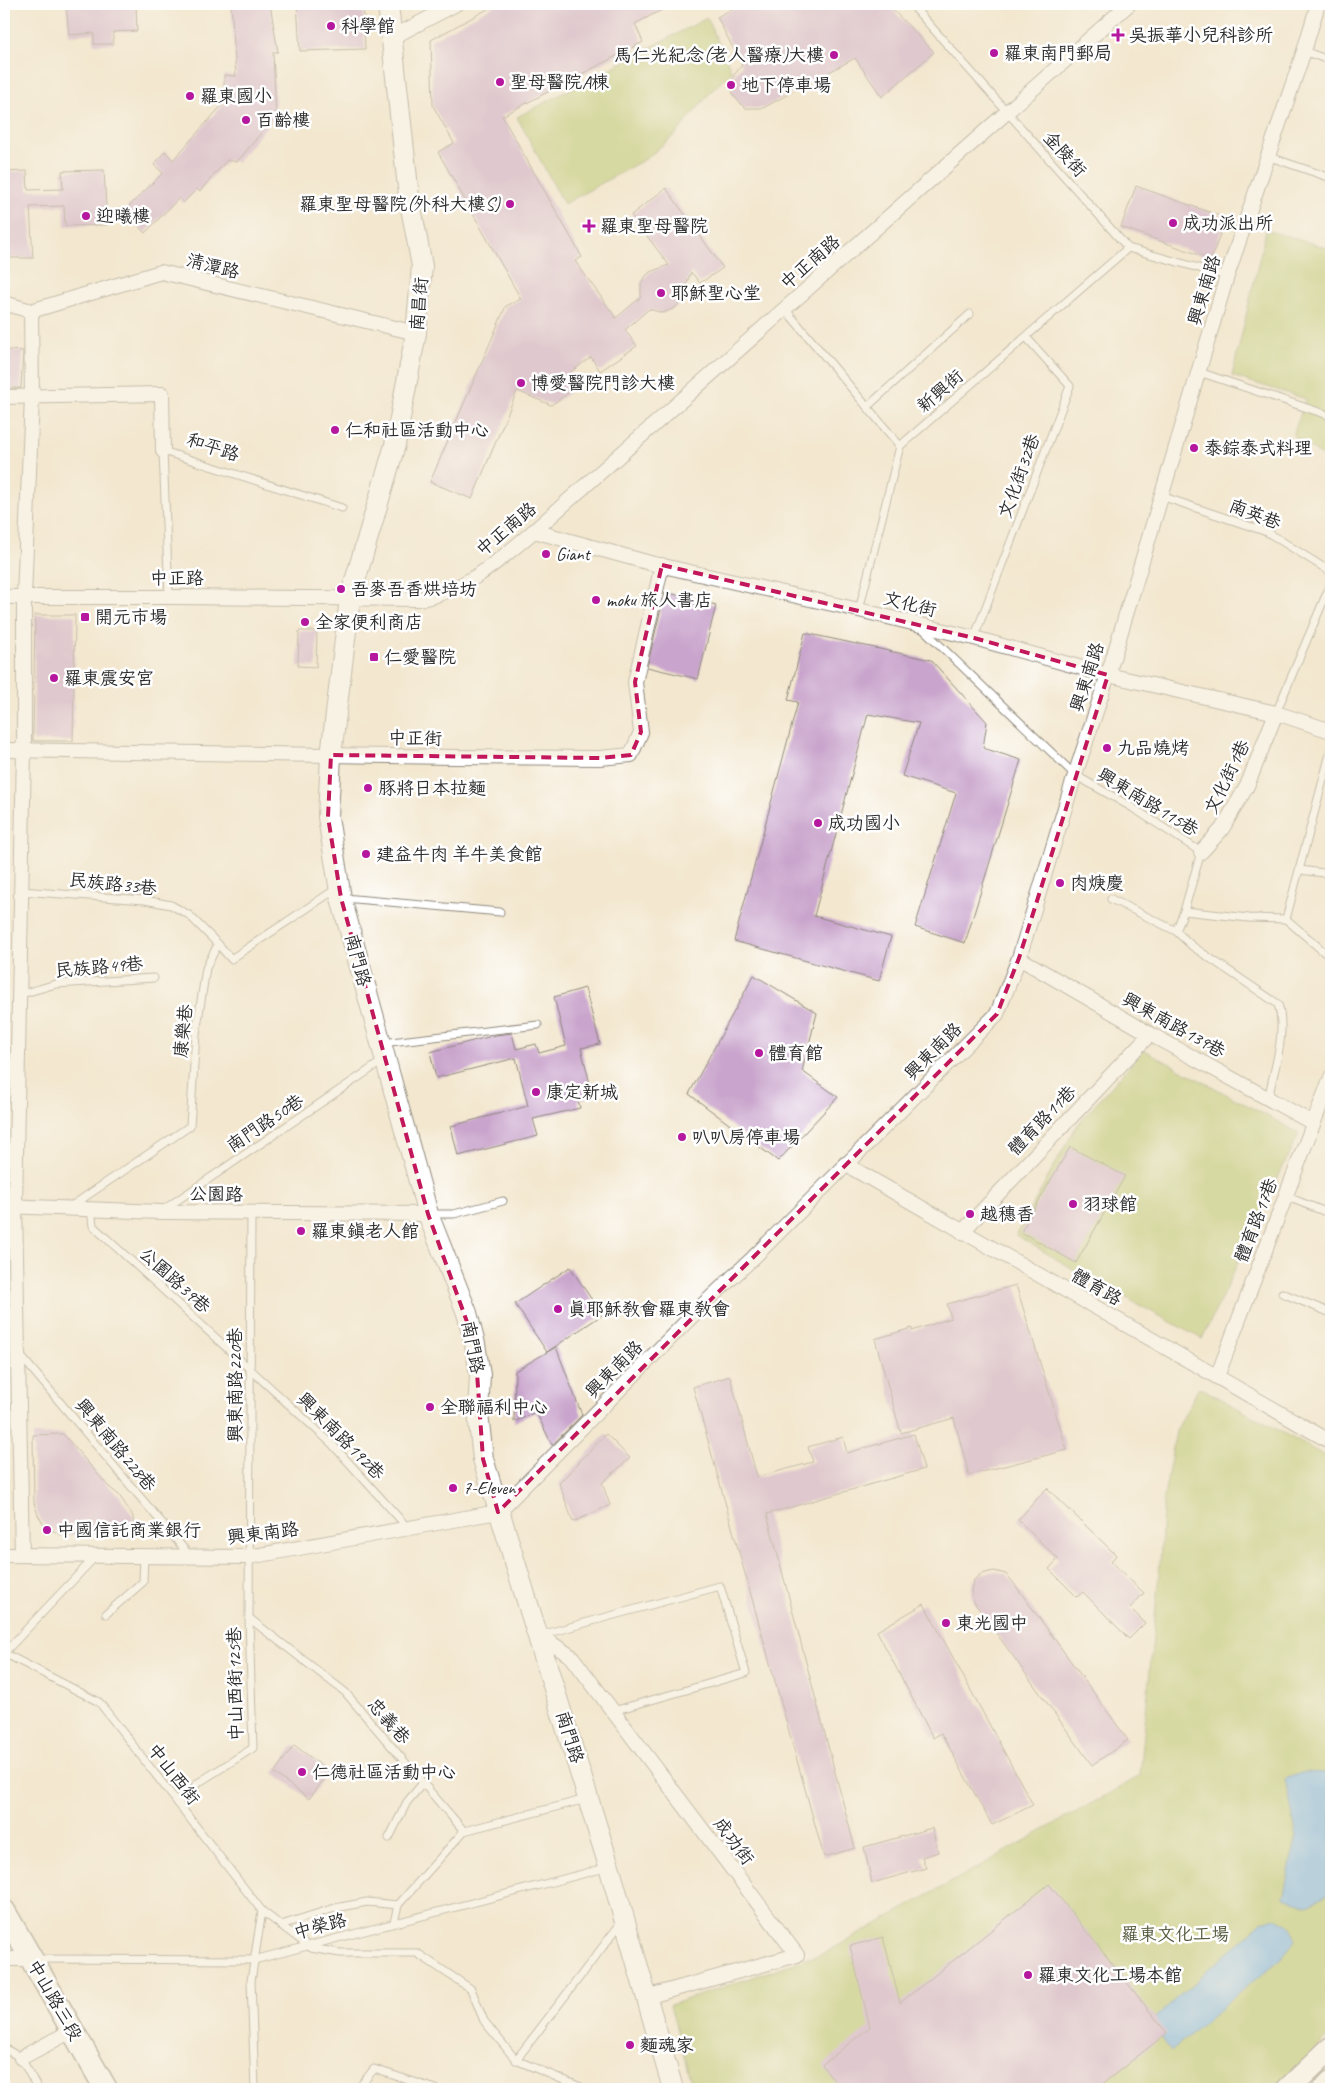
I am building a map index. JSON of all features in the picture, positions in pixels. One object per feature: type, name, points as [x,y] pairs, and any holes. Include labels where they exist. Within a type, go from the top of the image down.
[{"type":"main road","name":"中山路三段","points":[[4,1911],[106,2089]]},
{"type":"main road","points":[[1288,2089],[1331,2048]]},
{"type":"main road","points":[[1324,2089],[1331,2082]]},
{"type":"street","name":"南昌街","points":[[350,598],[396,445],[416,333],[422,266],[409,197],[388,4]]},
{"type":"street","points":[[391,38],[456,4]]},
{"type":"street","name":"中正南路","points":[[350,598],[422,599],[446,594],[479,576],[534,531],[1129,4]]},
{"type":"street","name":"興東南路","points":[[4,1555],[248,1557],[498,1512],[706,1302],[753,1258],[997,1014],[1019,958],[1108,675],[1227,276],[1304,51],[1318,4]]},
{"type":"street","name":"清潭路","points":[[31,311],[160,272],[416,333]]},
{"type":"street","points":[[4,303],[31,311],[32,397],[24,597],[24,750],[18,995],[9,1206],[18,1352],[22,1555]]},
{"type":"street","name":"和平路","points":[[4,397],[162,394],[163,451]]},
{"type":"street","name":"文化街","points":[[534,531],[662,565],[974,638],[1108,675],[1276,713],[1331,731]]},
{"type":"street","name":"中正街","points":[[4,750],[600,758],[631,754],[641,732],[635,682],[662,565]]},
{"type":"street","name":"中正路","points":[[4,597],[350,598]]},
{"type":"street","name":"南門路","points":[[350,598],[331,755],[328,817],[340,892],[428,1214],[467,1313],[476,1344],[480,1375],[478,1413],[483,1459],[498,1512],[539,1635],[589,1798],[673,2089]]},
{"type":"street","name":"文化街1巷","points":[[1201,852],[1222,829],[1248,786],[1276,713]]},
{"type":"street","name":"興東南路139巷","points":[[1019,958],[1150,1034],[1313,1123]]},
{"type":"street","name":"體育路11巷","points":[[962,1232],[1150,1034]]},
{"type":"street","name":"體育路17巷","points":[[1217,1376],[1331,1080]]},
{"type":"street","name":"體育路","points":[[845,1164],[1331,1442]]},
{"type":"street","name":"公園路","points":[[9,1206],[251,1214],[428,1214]]},
{"type":"street","name":"成功街","points":[[539,1635],[572,1656],[797,1955],[646,1997]]},
{"type":"street","points":[[4,1959],[31,1959]]},
{"type":"street","points":[[21,2058],[73,2030]]},
{"type":"lane","name":"金陵街","points":[[911,4],[1128,248]]},
{"type":"lane","points":[[1304,51],[1331,60]]},
{"type":"lane","points":[[1267,156],[1331,178]]},
{"type":"lane","points":[[1128,248],[1227,276]]},
{"type":"lane","name":"新興街","points":[[900,446],[1128,248]]},
{"type":"lane","points":[[785,309],[900,446],[859,610]]},
{"type":"lane","points":[[867,407],[970,314]]},
{"type":"lane","name":"文化街32巷","points":[[974,638],[1070,386],[1026,337]]},
{"type":"lane","points":[[1198,372],[1331,416]]},
{"type":"lane","points":[[163,451],[169,596]]},
{"type":"lane","name":"和平路","points":[[163,451],[342,508]]},
{"type":"lane","name":"南英巷","points":[[1162,496],[1267,532],[1331,572]]},
{"type":"lane","points":[[1276,713],[1331,583]]},
{"type":"lane","name":"興東南路115巷","points":[[920,626],[1075,775],[1133,808],[1201,852],[1184,911],[1176,931]]},
{"type":"lane","points":[[1286,919],[1331,750]]},
{"type":"lane","points":[[1300,870],[1331,874]]},
{"type":"lane","name":"民族路33巷","points":[[20,891],[145,900],[171,906],[189,915],[218,944]]},
{"type":"lane","points":[[218,944],[230,959],[340,892],[500,912]]},
{"type":"lane","points":[[1111,898],[1176,931],[1192,946],[1278,1004],[1282,1017],[1277,1055],[1268,1098]]},
{"type":"lane","points":[[1184,911],[1249,918],[1286,919],[1331,958]]},
{"type":"lane","name":"康樂巷","points":[[69,1207],[190,1126],[196,1034],[206,968],[218,944]]},
{"type":"lane","name":"民族路49巷","points":[[18,995],[56,984],[154,978]]},
{"type":"lane","points":[[383,1051],[538,1025]]},
{"type":"lane","name":"南門路50巷","points":[[161,1212],[383,1051]]},
{"type":"lane","points":[[1285,1196],[1331,1214]]},
{"type":"lane","points":[[428,1214],[454,1214],[503,1201]]},
{"type":"lane","name":"公園路39巷","points":[[91,1208],[93,1226],[250,1368]]},
{"type":"lane","name":"興東南路220巷","points":[[248,1557],[251,1214]]},
{"type":"lane","points":[[1282,1293],[1331,1313]]},
{"type":"lane","name":"興東南路228巷","points":[[18,1352],[190,1557]]},
{"type":"lane","name":"興東南路192巷","points":[[250,1368],[331,1443],[408,1528]]},
{"type":"lane","points":[[4,1652],[96,1556]]},
{"type":"lane","points":[[106,1614],[143,1582],[144,1556]]},
{"type":"lane","name":"中山西街125巷","points":[[178,1803],[198,1783],[253,1748],[248,1557]]},
{"type":"lane","points":[[539,1635],[720,1586],[746,1672],[612,1711]]},
{"type":"lane","name":"忠義巷","points":[[249,1618],[345,1692],[464,1831]]},
{"type":"lane","name":"中山西街","points":[[4,1652],[99,1702],[262,1911],[306,1945]]},
{"type":"lane","points":[[388,1838],[407,1802],[423,1783]]},
{"type":"lane","points":[[394,1922],[398,1905],[464,1831],[589,1798]]},
{"type":"lane","name":"中榮路","points":[[31,1959],[254,1960],[609,1866]]},
{"type":"lane","points":[[281,1925],[343,1906],[367,1902],[398,1905]]},
{"type":"lane","points":[[254,2089],[251,1981],[262,1911]]},
{"type":"lane","points":[[516,2060],[625,1919]]},
{"type":"lane","points":[[306,1945],[311,1948],[340,1952],[417,1953],[471,1989],[484,2021],[516,2060],[586,2089]]},
{"type":"lane","points":[[4,2048],[21,2058],[38,2089]]},
{"type":"lane","points":[[358,2089],[374,2069],[436,2089]]},
{"type":"highlighted area","points":[[662,565],[974,638],[1108,675],[1019,958],[997,1014],[498,1512],[483,1459],[475,1344],[428,1214],[341,898],[328,817],[331,755],[600,758],[631,755],[641,732],[635,682]]},
{"type":"green space","points":[[707,18],[732,72],[714,88],[677,133],[647,158],[564,204],[517,117]]},
{"type":"green space","points":[[1266,230],[1331,249],[1331,463],[1293,435],[1306,399],[1232,376]]},
{"type":"green space","points":[[1144,1050],[1299,1133],[1202,1339],[1073,1269],[1016,1235],[1077,1125]]},
{"type":"green space","name":"羅東文化工場","points":[[1199,1387],[1331,1459],[1331,2033],[1295,2073],[1274,2089],[693,2089],[670,2005],[827,1952],[1140,1776],[1160,1563],[1164,1496],[1176,1431]]},
{"type":"water","points":[[1304,1772],[1326,1773],[1331,1779],[1331,1893],[1307,1905],[1283,1898],[1297,1836],[1285,1779]]},
{"type":"water","points":[[1274,1917],[1292,1927],[1296,1939],[1283,1956],[1171,2051],[1150,2022],[1263,1921]]},
{"type":"building","points":[[66,4],[136,4],[137,31],[113,32],[113,44],[94,44],[94,33],[69,35]]},
{"type":"building","name":"百齡樓","points":[[231,4],[270,4],[278,52],[273,52],[276,115],[237,162],[227,160],[200,191],[197,189],[183,203],[179,198],[145,233],[124,211],[163,173],[154,165],[165,151],[173,160],[224,103],[224,75],[236,76]]},
{"type":"building","name":"科學館","points":[[297,4],[363,4],[365,49],[300,51]]},
{"type":"building","points":[[497,4],[673,4],[635,24],[643,42],[502,116],[582,257],[575,261],[616,318],[641,297],[641,283],[650,272],[669,265],[631,215],[666,188],[723,268],[700,283],[691,272],[680,302],[675,308],[663,313],[649,309],[625,330],[637,346],[600,371],[591,357],[564,377],[573,390],[551,405],[517,391],[472,499],[430,482],[506,306],[521,299],[438,152],[454,143],[433,106],[431,40]]},
{"type":"building","name":"馬仁光紀念(老人醫療)大樓","points":[[742,4],[887,4],[934,52],[882,97],[855,58],[763,108],[745,108],[733,95],[731,85],[734,75],[742,65],[717,17]]},
{"type":"building","name":"迎曦樓","points":[[104,170],[107,225],[65,226],[64,206],[30,207],[33,258],[4,258],[4,172],[27,171],[28,190],[63,189],[62,171]]},
{"type":"building","name":"成功派出所","points":[[1136,186],[1226,218],[1211,259],[1121,227]]},
{"type":"building","points":[[6,350],[23,351],[21,388],[4,388]]},
{"type":"building","points":[[665,592],[716,605],[698,679],[647,667]]},
{"type":"building","name":"羅東震安宮","points":[[35,615],[75,615],[73,741],[33,741]]},
{"type":"building","points":[[299,631],[317,631],[316,667],[298,666]]},
{"type":"building","points":[[805,633],[931,660],[987,722],[983,748],[1021,760],[965,943],[915,927],[956,793],[902,776],[919,723],[868,714],[814,916],[891,937],[879,981],[734,941],[798,702],[788,700]]},
{"type":"building","name":"體育館","points":[[754,975],[817,1013],[802,1071],[838,1097],[778,1161],[689,1094]]},
{"type":"building","name":"康定新城","points":[[585,988],[600,1044],[581,1048],[590,1084],[584,1086],[587,1098],[578,1100],[580,1108],[533,1119],[538,1136],[458,1156],[451,1126],[528,1106],[516,1058],[436,1078],[430,1052],[496,1035],[512,1033],[516,1049],[536,1044],[539,1053],[566,1046],[554,997]]},
{"type":"building","name":"羽球館","points":[[1070,1147],[1125,1176],[1076,1263],[1021,1232]]},
{"type":"building","name":"真耶穌教會羅東教會","points":[[570,1267],[602,1315],[547,1352],[515,1304]]},
{"type":"building","points":[[1016,1285],[1067,1450],[969,1475],[954,1418],[901,1433],[875,1339],[912,1328],[912,1331],[951,1318],[947,1304]]},
{"type":"building","points":[[556,1347],[582,1415],[552,1445],[536,1412],[514,1422],[515,1371]]},
{"type":"building","points":[[730,1376],[757,1477],[813,1462],[808,1447],[843,1437],[847,1453],[914,1434],[924,1469],[767,1514],[855,1848],[824,1857],[693,1387]]},
{"type":"building","points":[[63,1434],[109,1487],[119,1495],[133,1516],[134,1534],[61,1535],[45,1526],[38,1515],[34,1503],[33,1435]]},
{"type":"building","points":[[606,1434],[630,1458],[602,1483],[610,1505],[573,1522],[559,1483]]},
{"type":"building","points":[[1047,1488],[1116,1555],[1111,1562],[1144,1593],[1130,1608],[1145,1623],[1129,1639],[1083,1592],[1077,1597],[1049,1569],[1058,1559],[1018,1520]]},
{"type":"building","points":[[994,1571],[1006,1574],[1013,1582],[1128,1740],[1092,1765],[973,1601],[971,1590],[974,1580],[981,1574]]},
{"type":"building","points":[[924,1604],[1033,1805],[992,1825],[941,1733],[933,1738],[877,1631]]},
{"type":"building","name":"仁德社區活動中心","points":[[294,1745],[330,1772],[309,1799],[274,1773]]},
{"type":"building","points":[[932,1828],[938,1852],[922,1857],[926,1868],[872,1883],[864,1847]]},
{"type":"building","name":"羅東文化工場本館","points":[[1049,1884],[1167,2033],[1096,2089],[841,2089],[822,2065],[870,2027],[850,1946],[883,1937],[900,2003]]},
{"type":"place","name":"科學館","points":[[331,26]]},
{"type":"place","name":"吳振華小兒科診所","points":[[1118,35]]},
{"type":"place","name":"羅東南門郵局","points":[[994,53]]},
{"type":"place","name":"馬仁光紀念(老人醫療)大樓","points":[[834,55]]},
{"type":"place","name":"聖母醫院A棟","points":[[500,82]]},
{"type":"place","name":"地下停車場","points":[[731,85]]},
{"type":"place","name":"羅東國小","points":[[190,96]]},
{"type":"place","name":"百齡樓","points":[[246,120]]},
{"type":"place","name":"羅東聖母醫院(外科大樓S)","points":[[510,204]]},
{"type":"place","name":"迎曦樓","points":[[86,216]]},
{"type":"place","name":"成功派出所","points":[[1173,223]]},
{"type":"place","name":"羅東聖母醫院","points":[[589,226]]},
{"type":"place","name":"耶穌聖心堂","points":[[661,293]]},
{"type":"place","name":"博愛醫院門診大樓","points":[[521,383]]},
{"type":"place","name":"仁和社區活動中心","points":[[335,430]]},
{"type":"place","name":"泰錝泰式料理","points":[[1194,448]]},
{"type":"place","name":"Giant","points":[[546,554]]},
{"type":"place","name":"吾麥吾香烘培坊","points":[[341,589]]},
{"type":"place","name":"moku 旅人書店","points":[[596,600]]},
{"type":"place","name":"開元市場","points":[[85,617]]},
{"type":"place","name":"全家便利商店","points":[[305,622]]},
{"type":"place","name":"仁愛醫院","points":[[374,657]]},
{"type":"place","name":"羅東震安宮","points":[[54,678]]},
{"type":"place","name":"九品燒烤","points":[[1107,748]]},
{"type":"place","name":"豚將日本拉麵","points":[[368,788]]},
{"type":"place","name":"成功國小","points":[[818,823]]},
{"type":"place","name":"建益牛肉 羊牛美食館","points":[[366,854]]},
{"type":"place","name":"肉焿慶","points":[[1060,883]]},
{"type":"place","name":"體育館","points":[[759,1053]]},
{"type":"place","name":"康定新城","points":[[536,1092]]},
{"type":"place","name":"叭叭房停車場","points":[[682,1137]]},
{"type":"place","name":"羽球館","points":[[1073,1204]]},
{"type":"place","name":"越穗香","points":[[970,1214]]},
{"type":"place","name":"羅東鎮老人館","points":[[301,1231]]},
{"type":"place","name":"真耶穌教會羅東教會","points":[[558,1309]]},
{"type":"place","name":"全聯福利中心","points":[[430,1407]]},
{"type":"place","name":"7-Eleven","points":[[453,1488]]},
{"type":"place","name":"中國信託商業銀行","points":[[47,1530]]},
{"type":"place","name":"東光國中","points":[[946,1623]]},
{"type":"place","name":"仁德社區活動中心","points":[[302,1772]]},
{"type":"place","name":"羅東文化工場本館","points":[[1028,1975]]},
{"type":"place","name":"麵魂家","points":[[630,2045]]}]
